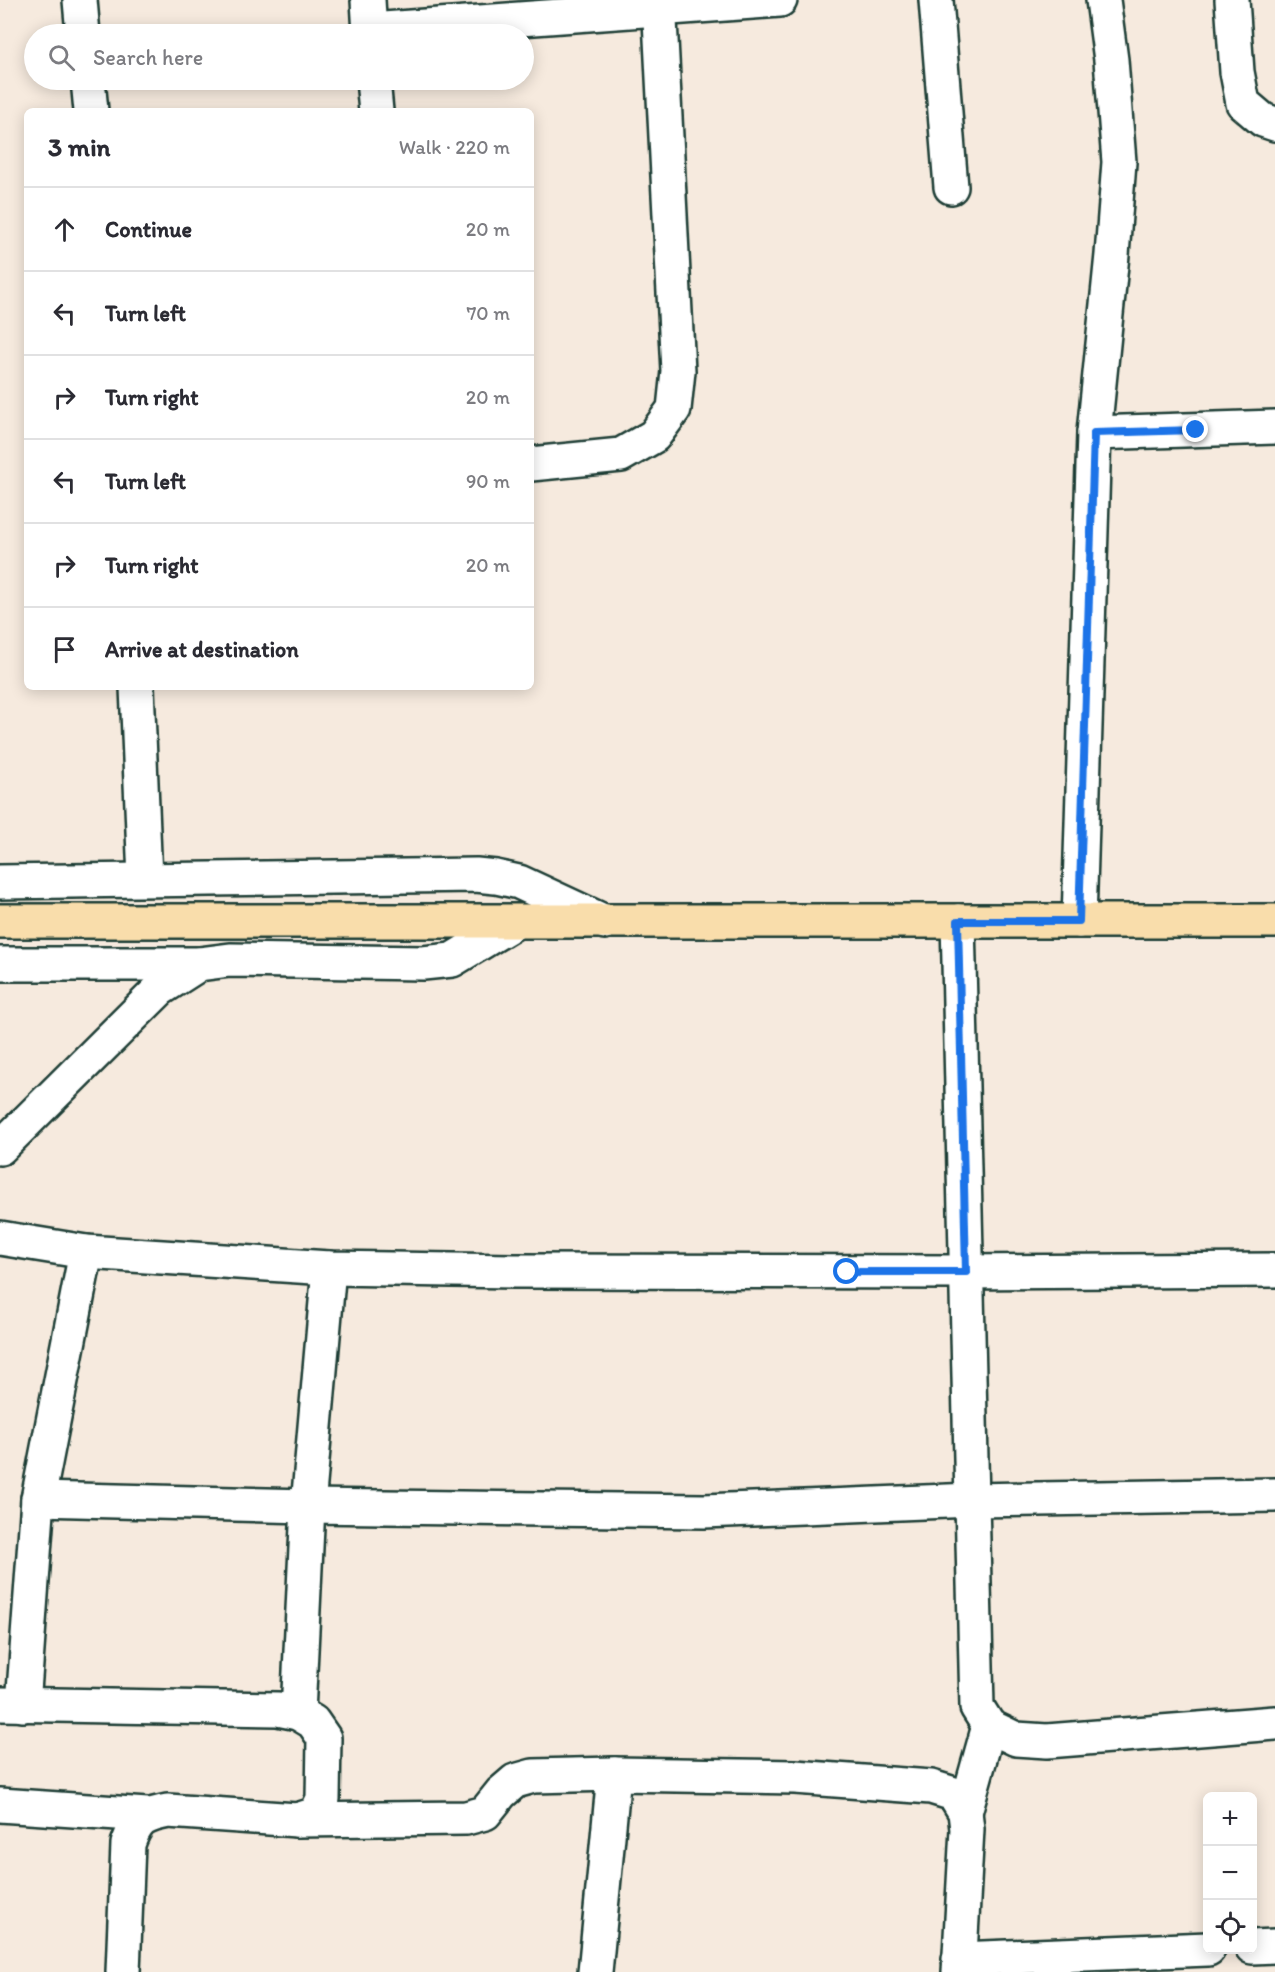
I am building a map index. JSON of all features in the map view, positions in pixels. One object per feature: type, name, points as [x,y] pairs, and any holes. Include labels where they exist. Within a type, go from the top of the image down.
[{"type":"main road","points":[[0,921],[1275,921]]},
{"type":"street","points":[[80,0],[83,24]]},
{"type":"street","points":[[369,22],[780,0]]},
{"type":"street","points":[[936,0],[951,187]]},
{"type":"street","points":[[1079,921],[1094,433],[1119,162],[1111,60],[1103,0]]},
{"type":"street","points":[[1232,0],[1237,72],[1244,103],[1263,120],[1275,124]]},
{"type":"street","points":[[534,464],[621,455],[654,436],[674,409],[678,370],[659,5]]},
{"type":"street","points":[[89,90],[91,108]]},
{"type":"street","points":[[374,90],[376,108]]},
{"type":"street","points":[[1094,433],[1275,427]]},
{"type":"street","points":[[137,690],[145,879]]},
{"type":"street","points":[[0,882],[476,875],[519,882],[605,922]]},
{"type":"street","points":[[958,921],[977,1707],[989,1726],[1016,1739],[1047,1741],[1275,1723]]},
{"type":"street","points":[[0,964],[199,964],[230,960],[423,963],[452,960],[515,922]]},
{"type":"street","points":[[0,1148],[160,988],[199,964]]},
{"type":"street","points":[[0,1238],[86,1252],[329,1268],[514,1271],[966,1272],[1275,1270]]},
{"type":"street","points":[[86,1252],[38,1499],[12,1705],[278,1709],[298,1713],[313,1722],[324,1738],[323,1799],[316,1814],[297,1820]]},
{"type":"street","points":[[298,1713],[308,1506],[329,1268]]},
{"type":"street","points":[[38,1499],[308,1506],[704,1511],[972,1500],[1275,1495]]},
{"type":"street","points":[[989,1726],[965,1812],[967,1829],[959,1965],[1203,1948]]},
{"type":"street","points":[[0,1805],[147,1815],[168,1811],[297,1820],[466,1818],[485,1813],[514,1781],[533,1776],[614,1774],[795,1777],[931,1787],[954,1794],[965,1812]]},
{"type":"street","points":[[595,1972],[614,1774]]},
{"type":"street","points":[[123,1972],[128,1844],[134,1828],[147,1815]]},
{"type":"street","points":[[1257,1947],[1275,1946]]},
{"type":"route","points":[[847,1272],[966,1272],[958,921],[1079,921],[1094,433],[1196,430]]}]
